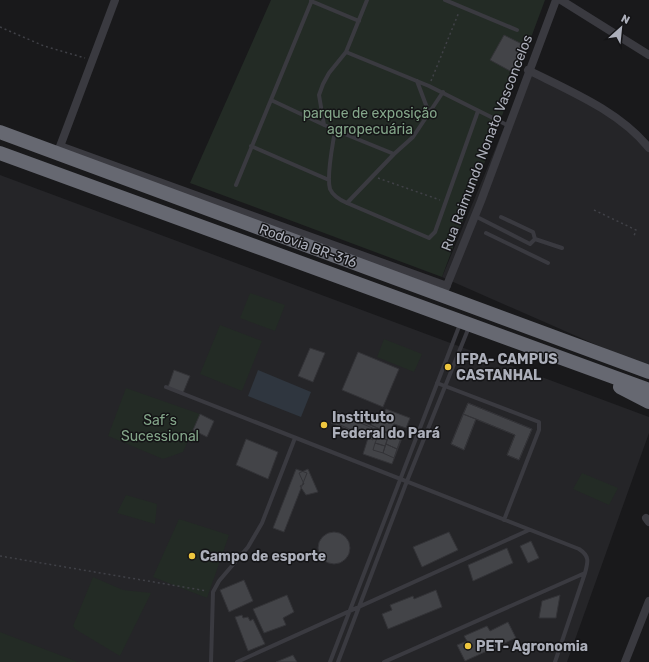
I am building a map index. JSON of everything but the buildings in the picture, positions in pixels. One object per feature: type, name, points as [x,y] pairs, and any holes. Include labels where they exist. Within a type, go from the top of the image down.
[{"type":"highway","name":"Rodovia BR-316","points":[[0,132],[59,150],[445,291],[649,372]]},
{"type":"highway","name":"Rodovia BR-316","points":[[0,153],[543,350]]},
{"type":"highway","points":[[543,350],[649,390]]},
{"type":"highway","points":[[543,350],[570,369],[616,386],[649,402]]},
{"type":"street","points":[[59,150],[115,0]]},
{"type":"street","name":"Rua Raimundo Nonato Vasconcelos","points":[[445,291],[475,216],[509,126],[528,70],[556,0]]},
{"type":"street","points":[[561,0],[649,55]]},
{"type":"street","points":[[528,70],[594,104],[637,132],[649,148]]},
{"type":"street","points":[[625,662],[649,601]]},
{"type":"lane","points":[[236,185],[312,0],[359,21]]},
{"type":"lane","points":[[324,125],[319,95],[329,73],[346,52],[367,0]]},
{"type":"lane","points":[[445,0],[517,30]]},
{"type":"lane","points":[[346,52],[443,92],[509,126]]},
{"type":"lane","points":[[417,81],[429,113]]},
{"type":"lane","points":[[346,203],[394,154],[414,137],[443,92]]},
{"type":"lane","points":[[271,100],[335,130],[394,154]]},
{"type":"lane","points":[[335,130],[329,180],[330,188],[334,195],[346,203],[429,238],[435,232],[478,111]]},
{"type":"lane","points":[[251,146],[329,180]]},
{"type":"lane","points":[[13,164],[42,169]]},
{"type":"lane","points":[[475,216],[530,244]]},
{"type":"lane","points":[[501,217],[533,232],[535,239]]},
{"type":"lane","points":[[486,232],[548,263]]},
{"type":"lane","points":[[526,252],[530,244],[535,239]]},
{"type":"lane","points":[[535,239],[562,248]]},
{"type":"lane","points":[[330,662],[437,383],[466,322]]},
{"type":"lane","points":[[338,662],[444,386],[466,322]]},
{"type":"lane","points":[[437,383],[539,422],[539,430],[504,520]]},
{"type":"lane","points":[[166,387],[401,478],[584,552],[588,560],[585,573],[555,662]]},
{"type":"lane","points":[[211,662],[213,592],[219,581],[248,547],[262,523],[295,438]]},
{"type":"lane","points":[[237,662],[528,530]]},
{"type":"lane","points":[[384,662],[585,573]]},
{"type":"path","points":[[429,86],[461,7]]},
{"type":"path","points":[[0,27],[44,46],[92,60]]},
{"type":"path","points":[[372,176],[446,202]]},
{"type":"path","points":[[594,210],[636,230],[634,236]]},
{"type":"path","points":[[0,556],[213,592]]},
{"type":"shaded area","points":[[528,70],[594,104],[649,148],[649,368],[442,277]]},
{"type":"shaded area","name":"Instituto Federal do Pará","points":[[0,175],[649,417],[649,433],[567,662],[0,662]]},
{"type":"shaded area","points":[[258,370],[311,392],[301,417],[248,396]]},
{"type":"green space","name":"parque de exposição agropecuária","points":[[271,0],[545,0],[442,277],[190,183]]},
{"type":"green space","points":[[250,293],[285,305],[275,331],[240,318]]},
{"type":"green space","points":[[220,325],[262,341],[242,391],[200,374]]},
{"type":"green space","points":[[384,339],[422,354],[414,372],[377,357]]},
{"type":"green space","name":"Saf´s Sucessional","points":[[126,388],[200,414],[183,452],[163,459],[108,436]]},
{"type":"green space","points":[[582,473],[618,488],[609,505],[573,489]]},
{"type":"green space","points":[[126,495],[157,504],[155,524],[117,513]]},
{"type":"green space","name":"Campo de esporte","points":[[179,519],[229,535],[207,598],[153,577]]},
{"type":"green space","points":[[93,577],[123,590],[151,593],[120,656],[75,629],[73,626]]},
{"type":"green space","points":[[0,632],[78,662],[0,662]]},
{"type":"place","name":"IFPA- CAMPUS CASTANHAL","points":[[448,367]]},
{"type":"place","name":"Instituto Federal do Pará","points":[[324,425]]},
{"type":"place","name":"Campo de esporte","points":[[192,556]]},
{"type":"place","name":"PET- Agronomia","points":[[468,646]]}]
